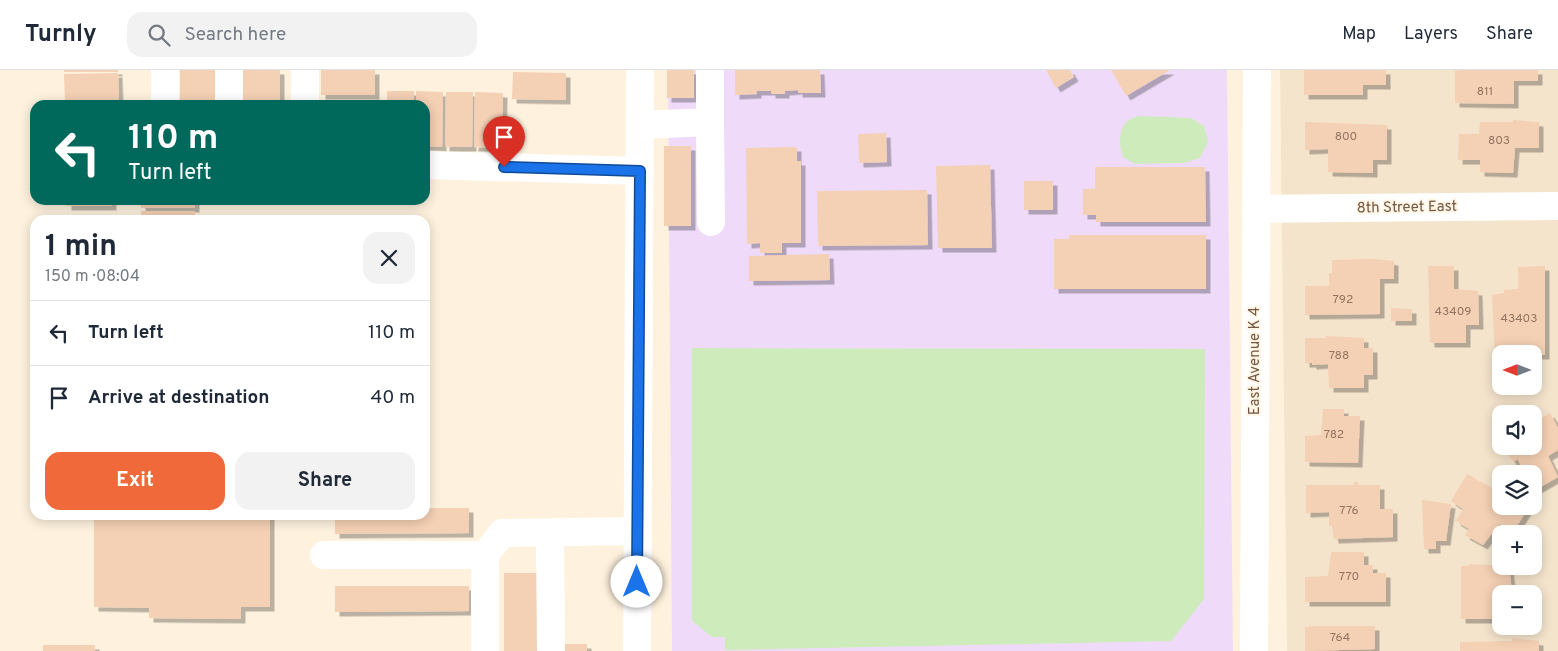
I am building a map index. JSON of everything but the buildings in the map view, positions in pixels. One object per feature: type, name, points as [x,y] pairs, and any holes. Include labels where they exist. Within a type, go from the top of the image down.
[{"type":"street","points":[[165,70],[165,100]]},
{"type":"street","points":[[229,70],[229,100]]},
{"type":"street","points":[[305,70],[305,100]]},
{"type":"street","points":[[637,651],[640,70]]},
{"type":"street","points":[[710,70],[710,222]]},
{"type":"street","name":"East Avenue K 4","points":[[1254,651],[1257,70]]},
{"type":"street","points":[[640,126],[710,122]]},
{"type":"street","points":[[430,165],[640,171]]},
{"type":"street","name":"8th Street East","points":[[1256,209],[1558,206]]},
{"type":"street","points":[[485,651],[485,555],[502,533],[637,531]]},
{"type":"street","points":[[551,651],[550,539],[556,532]]},
{"type":"street","points":[[324,555],[485,555]]},
{"type":"shaded area","points":[[668,70],[1227,70],[1233,651],[672,651]]},
{"type":"shaded area","points":[[1280,70],[1558,70],[1558,651],[1287,651]]},
{"type":"green space","points":[[1141,116],[1191,118],[1204,126],[1208,142],[1200,158],[1184,163],[1135,164],[1123,157],[1120,137],[1124,125],[1128,121]]},
{"type":"green space","points":[[692,348],[1205,349],[1204,599],[1171,641],[725,650],[725,637],[712,637],[692,621]]},
{"type":"route","points":[[504,167],[640,171],[637,582]]}]
